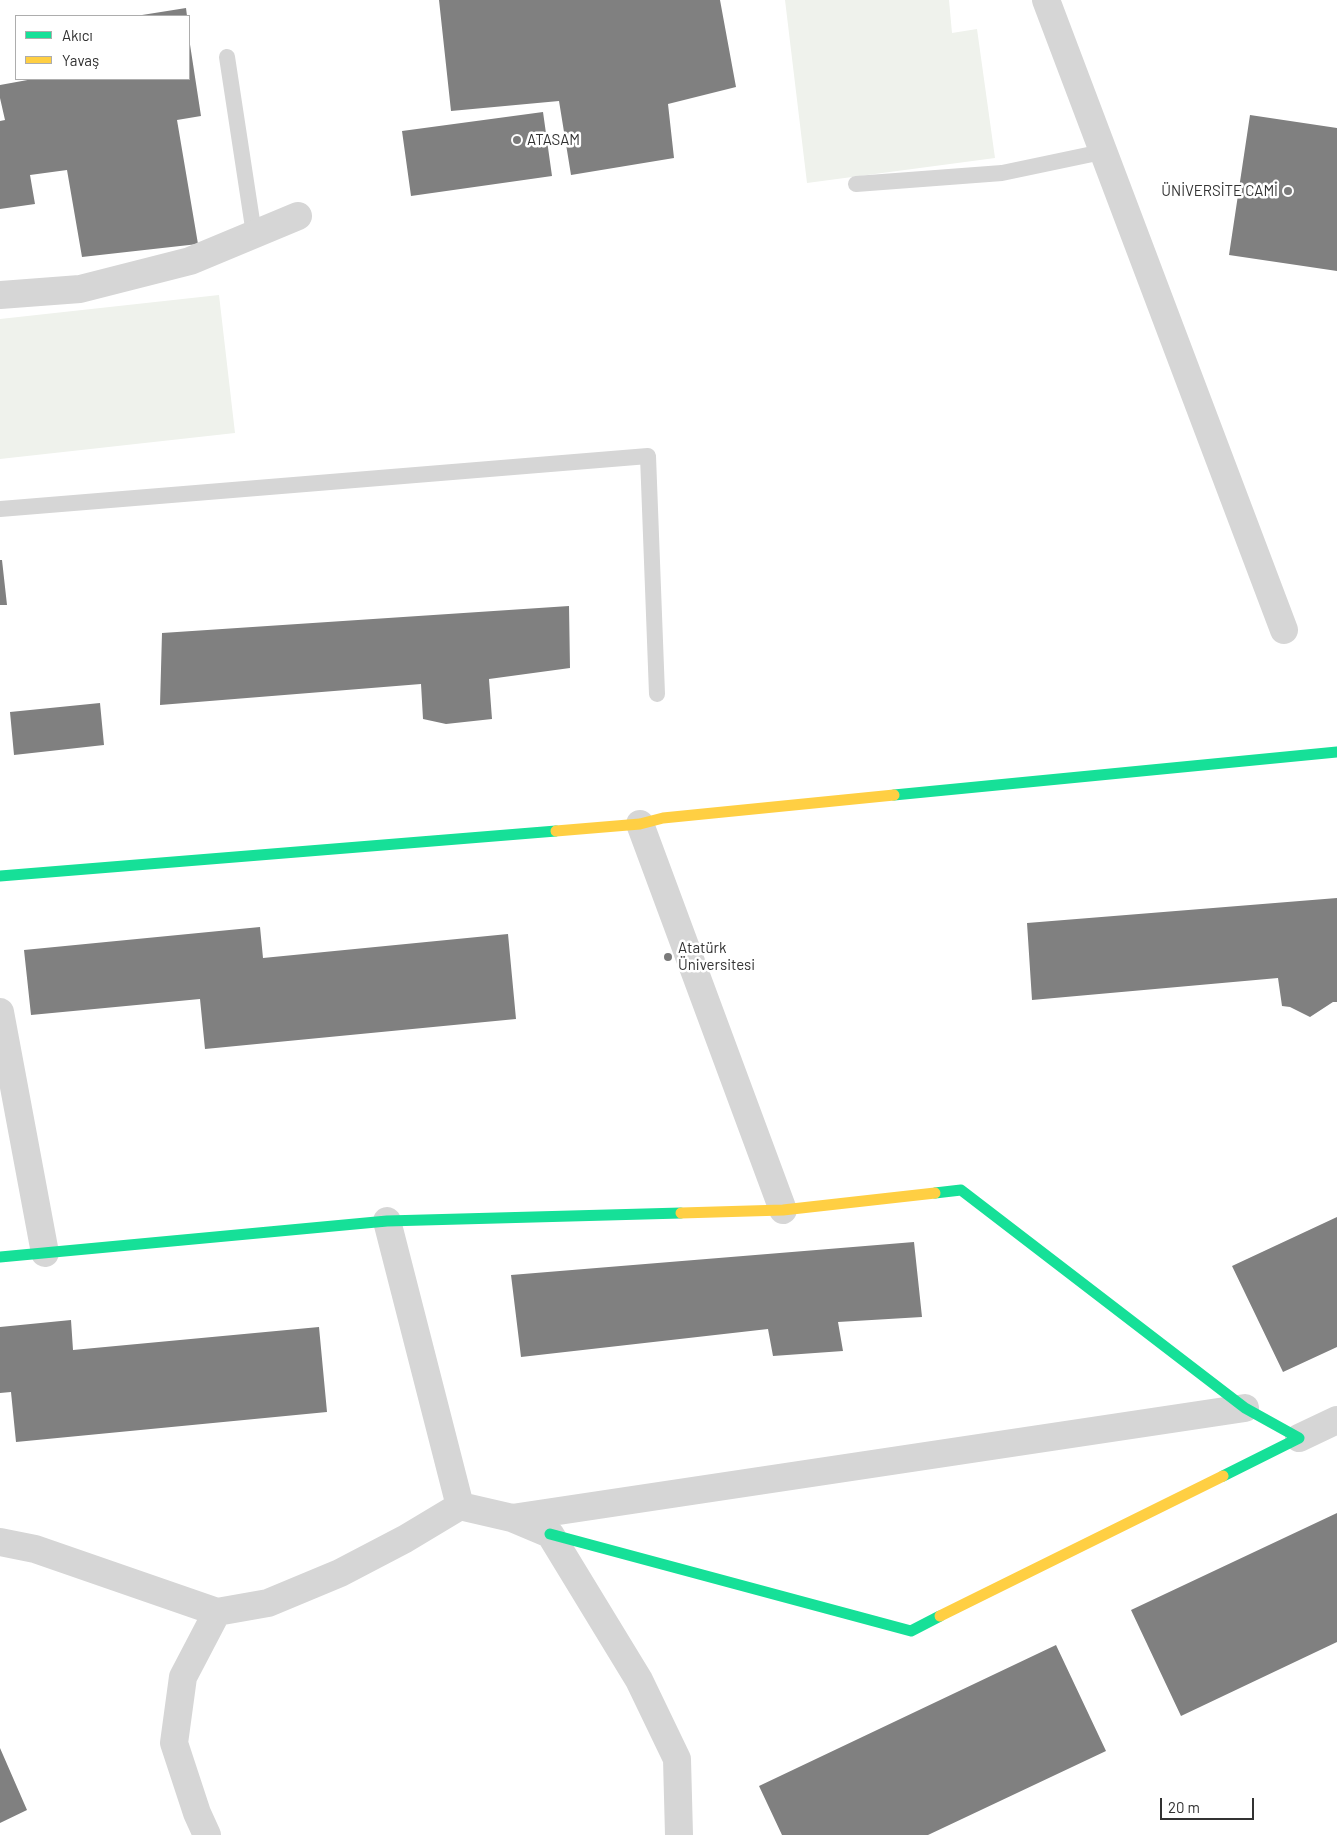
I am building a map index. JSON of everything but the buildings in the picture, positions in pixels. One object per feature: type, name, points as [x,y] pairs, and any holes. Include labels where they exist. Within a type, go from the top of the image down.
[{"type":"street","points":[[1046,0],[1284,630]]},
{"type":"street","points":[[0,295],[80,289],[190,261],[298,216]]},
{"type":"street","points":[[0,876],[640,824],[663,818],[1337,752]]},
{"type":"street","points":[[640,824],[783,1210]]},
{"type":"street","points":[[0,1012],[45,1253]]},
{"type":"street","points":[[0,1257],[387,1221],[783,1210],[961,1190],[1245,1408],[1299,1438]]},
{"type":"street","points":[[387,1221],[460,1506]]},
{"type":"street","points":[[512,1518],[1245,1408]]},
{"type":"street","points":[[0,1542],[35,1549],[217,1612],[268,1603],[340,1573],[405,1539],[460,1506],[512,1518],[550,1534],[911,1631],[1337,1420]]},
{"type":"street","points":[[550,1534],[639,1680],[677,1759],[678,1835]]},
{"type":"street","points":[[207,1835],[174,1743],[183,1677],[217,1612]]},
{"type":"lane","points":[[227,57],[254,234]]},
{"type":"lane","points":[[856,184],[1002,173],[1102,152]]},
{"type":"lane","points":[[0,509],[648,456],[657,694]]},
{"type":"shaded area","points":[[785,0],[949,0],[952,33],[977,29],[995,158],[807,183]]},
{"type":"shaded area","points":[[219,295],[235,433],[0,459],[0,319]]},
{"type":"traffic: fast","points":[[894,795],[1337,752]]},
{"type":"traffic: fast","points":[[0,876],[556,831]]},
{"type":"traffic: fast","points":[[935,1193],[961,1190],[1245,1408],[1299,1438],[1223,1476]]},
{"type":"traffic: fast","points":[[0,1257],[387,1221],[681,1213]]},
{"type":"traffic: fast","points":[[550,1534],[911,1631],[940,1616]]},
{"type":"traffic: slow","points":[[556,831],[640,824],[663,818],[894,795]]},
{"type":"traffic: slow","points":[[681,1213],[783,1210],[935,1193]]},
{"type":"traffic: slow","points":[[940,1616],[1223,1476]]},
{"type":"place","name":"ATASAM","points":[[517,140]]},
{"type":"place","name":"ÜNİVERSİTE CAMİ","points":[[1288,191]]},
{"type":"place","name":"Atatürk Üniversitesi","points":[[668,957]]}]
